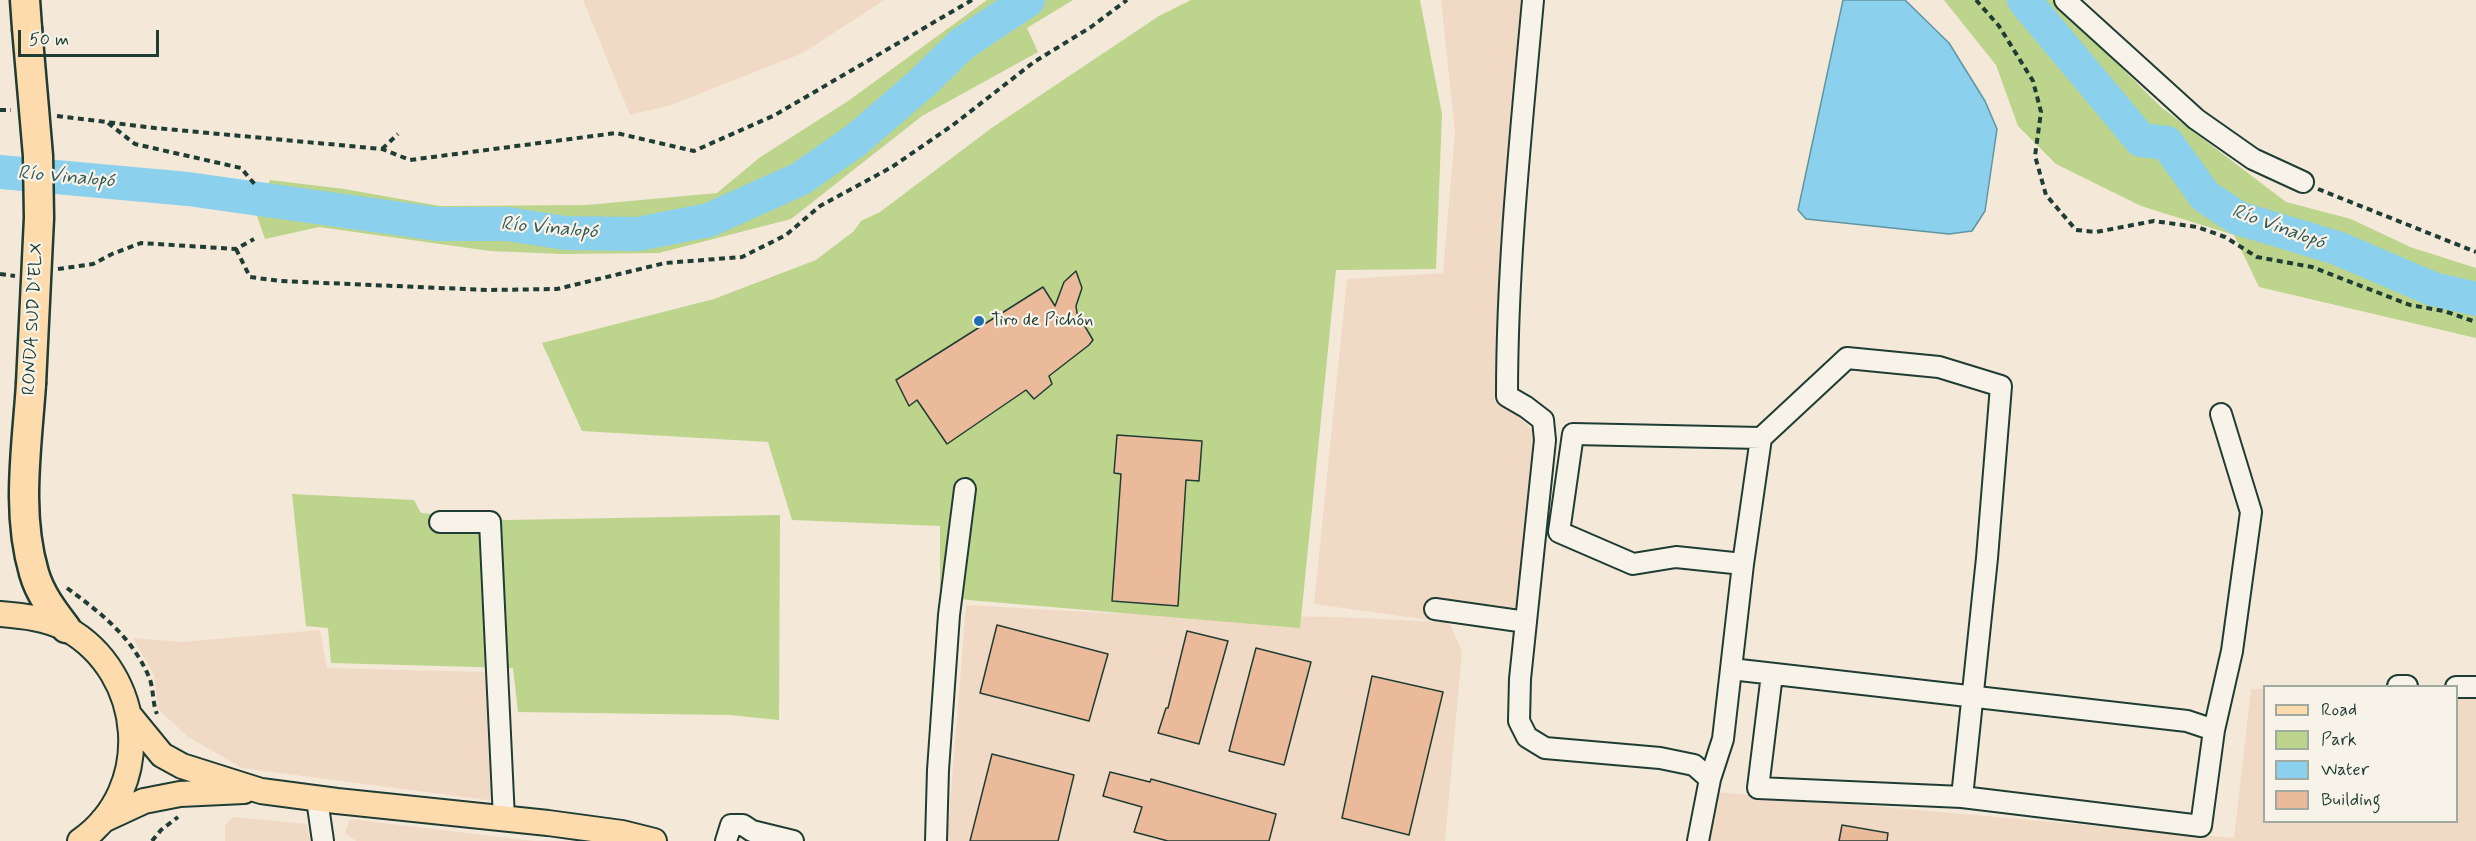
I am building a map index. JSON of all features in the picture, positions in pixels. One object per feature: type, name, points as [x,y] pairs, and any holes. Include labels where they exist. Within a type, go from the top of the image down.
[{"type":"highway","name":"RONDA SUD D'ELX","points":[[25,0],[38,156],[39,218],[24,502],[27,538],[34,573],[46,601],[66,628]]},
{"type":"main road","points":[[0,614],[32,616],[66,628],[89,644],[108,665],[122,689],[130,716],[132,744],[128,771],[118,798],[102,821],[80,841]]},
{"type":"main road","points":[[130,716],[162,755],[182,766],[261,791],[622,833],[654,841]]},
{"type":"main road","points":[[102,821],[144,801],[180,794],[261,791]]},
{"type":"street","points":[[1533,0],[1517,179],[1507,345],[1507,396],[1543,420],[1545,440],[1520,679],[1519,721],[1527,736],[1545,748],[1660,758],[1694,765],[1710,779]]},
{"type":"street","points":[[2066,0],[2196,119],[2253,159],[2303,182]]},
{"type":"street","points":[[1698,841],[1710,779],[1723,739],[1743,564],[1761,438],[1847,358],[1940,367],[2001,386],[1987,558],[1962,797]]},
{"type":"street","points":[[1772,674],[1758,788],[1962,797],[2201,826],[2214,730],[2232,651],[2251,512],[2221,414]]},
{"type":"street","points":[[1743,564],[1676,557],[1633,564],[1559,532],[1569,456],[1573,434],[1761,438]]},
{"type":"street","points":[[936,841],[939,667],[970,520],[965,489]]},
{"type":"street","points":[[440,522],[490,522],[504,819]]},
{"type":"street","points":[[1435,609],[1526,622]]},
{"type":"street","points":[[1731,669],[2187,721],[2214,730]]},
{"type":"street","points":[[2458,687],[2476,687]]},
{"type":"street","points":[[919,841],[930,821],[938,770]]},
{"type":"street","points":[[317,799],[323,841]]},
{"type":"street","points":[[726,841],[731,825],[743,825],[752,831],[793,841]]},
{"type":"path","points":[[54,116],[382,149],[410,160],[616,133],[694,151],[775,115],[972,0]]},
{"type":"path","points":[[236,249],[250,278],[487,290],[556,290],[612,278],[664,263],[742,258],[786,235],[820,206],[892,167],[953,125],[1034,62],[1091,27],[1127,0]]},
{"type":"path","points":[[1976,0],[1999,26],[2033,81],[2041,112],[2035,156],[2037,166],[2046,195],[2076,230],[2096,232],[2154,221],[2197,227],[2225,237],[2257,257],[2312,267],[2410,305],[2444,310],[2476,322]]},
{"type":"path","points":[[0,110],[22,112]]},
{"type":"path","points":[[108,122],[135,144],[241,168],[257,187]]},
{"type":"path","points":[[382,149],[398,134]]},
{"type":"path","points":[[2303,182],[2340,199],[2476,252]]},
{"type":"path","points":[[51,270],[93,264],[111,254],[141,243],[236,249],[254,239]]},
{"type":"path","points":[[0,274],[9,277],[20,275]]},
{"type":"path","points":[[65,586],[100,612],[133,648],[152,686],[154,707],[158,718]]},
{"type":"shaded area","points":[[583,0],[884,0],[803,53],[671,105],[630,115]]},
{"type":"shaded area","points":[[1441,0],[1526,0],[1517,69],[1498,396],[1536,434],[1516,631],[1449,622],[1462,651],[1445,841],[947,841],[966,605],[1106,613],[1338,617],[1443,622],[1314,604],[1347,279],[1443,273],[1455,132]]},
{"type":"shaded area","points":[[320,630],[327,668],[487,672],[494,801],[242,768],[187,736],[158,709],[154,675],[133,638],[181,642]]},
{"type":"shaded area","points":[[2251,689],[2263,689],[2263,823],[2458,823],[2458,694],[2476,694],[2476,841],[1707,841],[1715,792],[2234,838]]},
{"type":"shaded area","points":[[233,817],[307,824],[310,841],[225,841],[225,825]]},
{"type":"shaded area","points":[[350,819],[535,841],[356,841],[345,833]]},
{"type":"green space","points":[[987,0],[1073,0],[1027,28],[1038,52],[922,116],[791,219],[659,253],[561,254],[490,251],[319,227],[265,239],[256,213],[270,180],[344,189],[440,206],[587,205],[717,193],[759,158],[848,101]]},
{"type":"green space","name":"Tiro de Pichón","points":[[1191,0],[1420,0],[1442,114],[1436,269],[1336,270],[1300,628],[968,600],[940,595],[940,526],[792,520],[768,442],[582,431],[542,343],[714,299],[816,260],[854,231],[861,221],[880,212],[993,127],[1159,16]]},
{"type":"green space","points":[[1944,0],[2053,0],[2161,107],[2286,202],[2351,219],[2410,247],[2476,268],[2476,338],[2259,287],[2234,235],[2141,206],[2056,164],[2018,126],[1996,65]]},
{"type":"green space","points":[[292,494],[414,500],[421,513],[507,520],[780,515],[779,720],[729,715],[518,712],[513,668],[331,663],[328,628],[306,626]]},
{"type":"water","points":[[1843,0],[1905,0],[1949,43],[1985,101],[1997,129],[1985,211],[1972,231],[1949,234],[1806,219],[1798,210]]},
{"type":"building","points":[[1076,271],[1082,288],[1076,306],[1077,313],[1093,340],[1049,376],[1052,384],[1034,399],[1026,390],[947,444],[917,400],[909,406],[896,380],[1043,287],[1055,306],[1064,282]]},
{"type":"building","points":[[1117,435],[1202,441],[1199,481],[1186,480],[1178,606],[1112,601],[1121,474],[1114,473]]},
{"type":"building","points":[[997,625],[1108,654],[1089,721],[980,693]]},
{"type":"building","points":[[1187,631],[1228,641],[1199,744],[1158,733],[1166,708],[1168,708]]},
{"type":"building","points":[[1256,648],[1311,662],[1284,765],[1229,751]]},
{"type":"building","points":[[1372,676],[1443,692],[1409,835],[1342,818]]},
{"type":"building","points":[[992,754],[1074,775],[1058,841],[970,841]]},
{"type":"building","points":[[1110,772],[1150,782],[1151,779],[1276,814],[1269,841],[1168,841],[1134,832],[1142,807],[1103,796]]},
{"type":"building","points":[[1842,825],[1888,833],[1887,841],[1839,841]]},
{"type":"waterway","name":"Río Vinalopó","points":[[0,172],[188,189],[437,224],[507,224],[565,233],[638,234],[709,220],[800,179],[856,140],[922,83],[962,44],[1028,0]]},
{"type":"waterway","name":"Río Vinalopó","points":[[2024,0],[2141,140],[2167,143],[2205,196],[2238,218],[2337,248],[2433,289],[2476,299]]},
{"type":"place","name":"Tiro de Pichón","points":[[979,321]]}]
